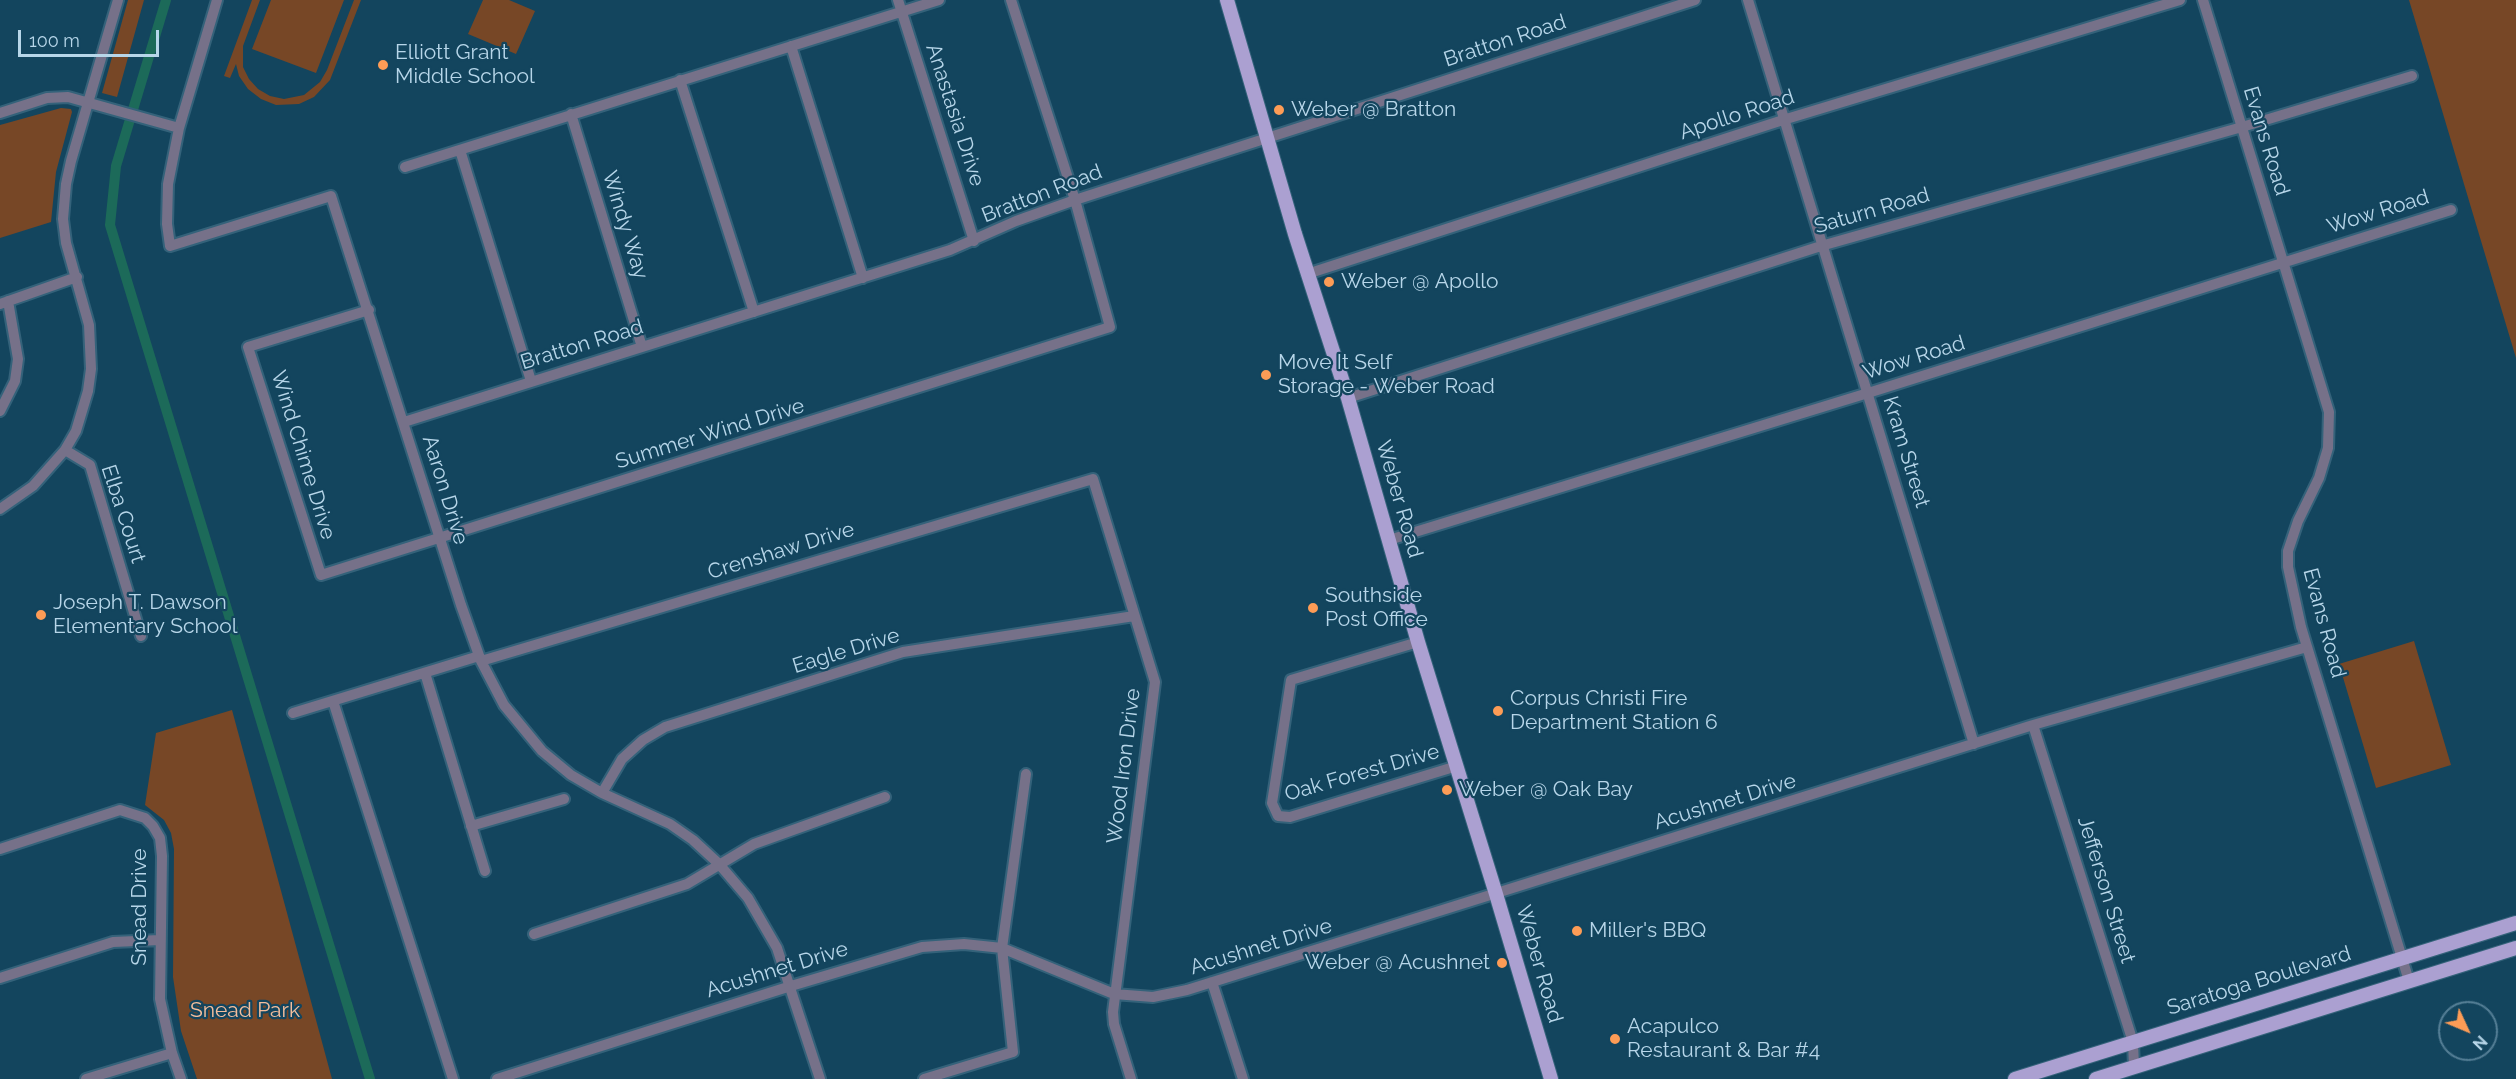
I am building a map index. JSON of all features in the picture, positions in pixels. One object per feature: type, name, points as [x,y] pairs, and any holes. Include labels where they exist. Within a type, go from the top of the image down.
[{"type":"main road","name":"Weber Road","points":[[1227,0],[1307,274],[1348,398],[1418,642],[1551,1079]]},
{"type":"main road","name":"Saratoga Boulevard","points":[[2015,1079],[2516,923]]},
{"type":"main road","points":[[2096,1079],[2516,948]]},
{"type":"street","points":[[0,508],[33,486],[65,450],[76,431],[82,412],[91,369],[88,325],[77,277],[66,243],[63,219],[69,173],[118,0]]},
{"type":"street","name":"Aaron Drive","points":[[217,0],[179,128],[168,184],[167,224],[170,246],[331,196],[480,659],[504,705],[542,751],[571,775],[602,793],[670,824],[693,840],[719,864],[748,898],[777,948],[820,1079]]},
{"type":"street","name":"Anastasia Drive","points":[[898,0],[974,241]]},
{"type":"street","points":[[405,167],[939,0]]},
{"type":"street","points":[[1011,0],[1074,200]]},
{"type":"street","name":"Bratton Road","points":[[404,422],[863,278],[974,241],[1016,221],[1074,200],[1695,0]]},
{"type":"street","name":"Kram Street","points":[[1748,0],[1974,744]]},
{"type":"street","name":"Apollo Road","points":[[1307,274],[1783,120],[2180,0]]},
{"type":"street","name":"Evans Road","points":[[2203,0],[2331,421],[2328,448],[2319,478],[2298,521],[2288,551],[2288,567],[2307,647],[2409,981]]},
{"type":"street","points":[[791,46],[863,278]]},
{"type":"street","name":"Saturn Road","points":[[1348,398],[1821,246],[2242,127],[2412,76]]},
{"type":"street","points":[[680,80],[754,312]]},
{"type":"street","points":[[0,113],[47,98],[68,96],[179,128]]},
{"type":"street","name":"Windy Way","points":[[571,114],[642,347]]},
{"type":"street","points":[[460,150],[531,381]]},
{"type":"street","name":"Summer Wind Drive","points":[[321,575],[1110,327],[1074,200]]},
{"type":"street","name":"Wow Road","points":[[1389,540],[2451,210]]},
{"type":"street","points":[[0,411],[15,381],[18,359],[4,302],[77,277]]},
{"type":"street","name":"Wind Chime Drive","points":[[321,575],[248,347],[369,310]]},
{"type":"street","name":"Elba Court","points":[[65,450],[90,465],[141,636]]},
{"type":"street","name":"Wood Iron Drive","points":[[1093,479],[1155,682],[1114,994],[1114,1024],[1131,1079]]},
{"type":"street","name":"Crenshaw Drive","points":[[293,713],[1093,479]]},
{"type":"street","name":"Eagle Drive","points":[[602,793],[622,759],[643,740],[665,728],[903,652],[1134,616]]},
{"type":"street","name":"Oak Forest Drive","points":[[1418,642],[1291,680],[1272,803],[1278,816],[1290,817],[1456,766]]},
{"type":"street","name":"Acushnet Drive","points":[[497,1079],[922,947],[964,944],[1002,948],[1114,994],[1153,997],[1212,982],[2033,725],[2307,647]]},
{"type":"street","points":[[424,673],[485,871]]},
{"type":"street","points":[[333,701],[453,1079]]},
{"type":"street","name":"Jefferson Street","points":[[2033,725],[2133,1042],[2134,1067]]},
{"type":"street","points":[[924,1079],[1013,1052],[1002,948],[1026,774]]},
{"type":"street","points":[[534,934],[687,884],[754,844],[885,797]]},
{"type":"street","points":[[471,826],[564,798]]},
{"type":"street","name":"Snead Drive","points":[[0,849],[120,810],[145,818],[153,826],[160,838],[162,856],[159,940],[160,999],[172,1053],[182,1079]]},
{"type":"street","points":[[0,978],[112,942],[159,940]]},
{"type":"street","points":[[1212,982],[1243,1079]]},
{"type":"street","points":[[86,1079],[172,1053]]},
{"type":"green space","points":[[128,0],[144,0],[117,97],[102,93]]},
{"type":"green space","points":[[252,0],[260,0],[243,46],[243,67],[249,79],[258,89],[270,96],[284,99],[304,95],[320,82],[327,70],[354,0],[361,0],[330,80],[314,97],[299,104],[276,105],[261,99],[248,89],[239,76],[236,64],[230,78],[224,76]]},
{"type":"green space","points":[[271,0],[344,0],[316,73],[252,49]]},
{"type":"green space","points":[[483,0],[509,0],[535,11],[516,54],[468,34]]},
{"type":"green space","points":[[2409,0],[2516,0],[2516,358]]},
{"type":"green space","points":[[61,108],[71,109],[72,112],[56,172],[51,222],[0,238],[0,125]]},
{"type":"green space","points":[[2414,641],[2451,765],[2376,788],[2339,664]]},
{"type":"green space","name":"Snead Park","points":[[232,710],[332,1079],[197,1079],[181,1031],[173,977],[174,849],[171,833],[164,820],[145,805],[156,733]]},
{"type":"waterway","points":[[166,0],[116,166],[110,225],[370,1079]]},
{"type":"place","name":"Elliott Grant Middle School","points":[[383,65]]},
{"type":"place","name":"Weber @ Bratton","points":[[1279,110]]},
{"type":"place","name":"Weber @ Apollo","points":[[1329,282]]},
{"type":"place","name":"Move It Self Storage - Weber Road","points":[[1266,375]]},
{"type":"place","name":"Southside Post Office","points":[[1313,608]]},
{"type":"place","name":"Joseph T. Dawson Elementary School","points":[[41,615]]},
{"type":"place","name":"Corpus Christi Fire Department Station 6","points":[[1498,711]]},
{"type":"place","name":"Weber @ Oak Bay","points":[[1447,790]]},
{"type":"place","name":"Miller's BBQ","points":[[1577,931]]},
{"type":"place","name":"Weber @ Acushnet","points":[[1502,963]]},
{"type":"place","name":"Acapulco Restaurant & Bar #4","points":[[1615,1039]]}]
